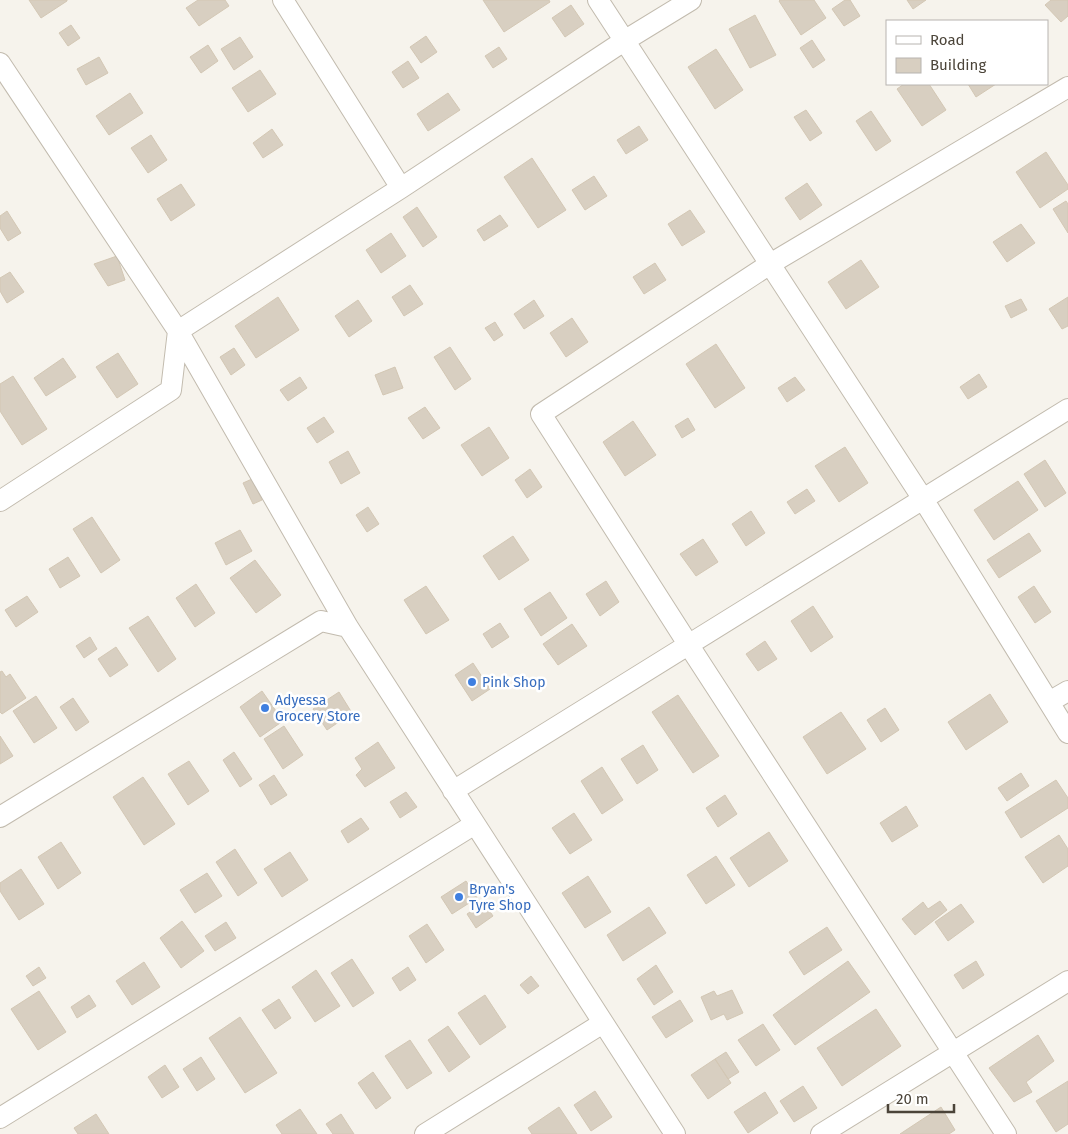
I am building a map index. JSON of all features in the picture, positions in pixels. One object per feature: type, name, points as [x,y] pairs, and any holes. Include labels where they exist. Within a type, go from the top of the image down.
[{"type":"street","points":[[283,0],[401,188]]},
{"type":"street","points":[[598,0],[923,499],[1068,732]]},
{"type":"street","points":[[178,331],[401,188],[624,41],[692,0]]},
{"type":"street","points":[[0,64],[178,331],[348,627],[675,1134]]},
{"type":"street","points":[[1006,1134],[541,414],[770,264],[1068,88]]},
{"type":"street","points":[[0,501],[171,390],[178,331]]},
{"type":"street","points":[[453,791],[1068,409]]},
{"type":"street","points":[[0,817],[321,622],[348,627]]},
{"type":"street","points":[[1049,702],[1068,691]]},
{"type":"street","points":[[0,1118],[474,824]]},
{"type":"street","points":[[822,1134],[1068,981]]},
{"type":"street","points":[[425,1134],[603,1023]]},
{"type":"building","points":[[29,0],[67,0],[67,1],[41,18]]},
{"type":"building","points":[[198,0],[225,0],[229,6],[199,26],[186,8]]},
{"type":"building","points":[[483,0],[549,0],[550,2],[504,32]]},
{"type":"building","points":[[780,0],[814,0],[826,18],[801,35]]},
{"type":"building","points":[[845,0],[850,0],[860,16],[844,26],[832,9]]},
{"type":"building","points":[[907,0],[926,0],[913,9]]},
{"type":"building","points":[[1051,0],[1068,0],[1068,16],[1061,22],[1045,5]]},
{"type":"building","points":[[571,5],[584,24],[565,37],[552,18]]},
{"type":"building","points":[[755,15],[776,55],[750,68],[729,29]]},
{"type":"building","points":[[71,25],[80,38],[68,46],[59,33]]},
{"type":"building","points":[[426,36],[437,52],[421,63],[410,47]]},
{"type":"building","points":[[240,37],[253,57],[234,70],[221,49]]},
{"type":"building","points":[[812,40],[825,60],[813,68],[800,48]]},
{"type":"building","points":[[208,45],[218,61],[201,73],[190,57]]},
{"type":"building","points":[[499,47],[507,59],[493,68],[485,56]]},
{"type":"building","points":[[716,49],[743,90],[715,109],[688,67]]},
{"type":"building","points":[[99,57],[108,73],[86,85],[77,69]]},
{"type":"building","points":[[408,61],[419,78],[403,88],[392,72]]},
{"type":"building","points":[[260,70],[276,94],[248,112],[232,88]]},
{"type":"building","points":[[903,85],[930,85],[946,110],[922,126],[897,89]]},
{"type":"building","points":[[969,85],[994,85],[976,97]]},
{"type":"building","points":[[130,93],[143,113],[109,135],[96,116]]},
{"type":"building","points":[[448,93],[460,110],[428,131],[417,114]]},
{"type":"building","points":[[806,110],[822,133],[810,141],[794,117]]},
{"type":"building","points":[[871,111],[891,141],[876,151],[856,121]]},
{"type":"building","points":[[639,126],[648,140],[626,154],[617,140]]},
{"type":"building","points":[[272,129],[283,145],[263,158],[253,143]]},
{"type":"building","points":[[151,135],[167,160],[148,173],[131,148]]},
{"type":"building","points":[[1046,152],[1068,185],[1068,189],[1040,208],[1016,172]]},
{"type":"building","points":[[532,158],[566,210],[538,228],[504,177]]},
{"type":"building","points":[[594,176],[607,196],[585,210],[572,190]]},
{"type":"building","points":[[807,183],[822,205],[800,220],[785,198]]},
{"type":"building","points":[[181,184],[195,205],[171,221],[157,199]]},
{"type":"building","points":[[1066,201],[1068,204],[1068,233],[1053,209]]},
{"type":"building","points":[[417,207],[437,237],[423,247],[403,217]]},
{"type":"building","points":[[690,210],[705,232],[682,246],[668,224]]},
{"type":"building","points":[[7,211],[21,233],[8,241],[0,228],[0,216]]},
{"type":"building","points":[[500,215],[508,226],[484,241],[477,230]]},
{"type":"building","points":[[1021,224],[1035,243],[1007,262],[993,242]]},
{"type":"building","points":[[391,233],[406,256],[381,273],[366,250]]},
{"type":"building","points":[[117,256],[125,280],[108,286],[94,264]]},
{"type":"building","points":[[861,260],[879,287],[846,309],[828,282]]},
{"type":"building","points":[[655,263],[666,280],[644,294],[633,277]]},
{"type":"building","points":[[10,272],[24,292],[7,303],[0,291],[0,278]]},
{"type":"building","points":[[410,285],[423,304],[404,316],[392,297]]},
{"type":"building","points":[[278,297],[299,330],[256,358],[235,326]]},
{"type":"building","points":[[1068,297],[1068,326],[1062,329],[1049,309]]},
{"type":"building","points":[[1021,299],[1027,310],[1011,318],[1005,306]]},
{"type":"building","points":[[358,300],[372,321],[349,337],[335,316]]},
{"type":"building","points":[[534,300],[544,316],[524,329],[514,314]]},
{"type":"building","points":[[572,318],[588,342],[566,357],[550,333]]},
{"type":"building","points":[[495,322],[503,335],[494,341],[485,328]]},
{"type":"building","points":[[716,344],[745,388],[715,408],[686,364]]},
{"type":"building","points":[[450,347],[471,379],[455,390],[434,357]]},
{"type":"building","points":[[234,348],[245,365],[231,375],[220,357]]},
{"type":"building","points":[[118,353],[138,384],[117,398],[96,367]]},
{"type":"building","points":[[63,358],[76,377],[46,396],[34,378]]},
{"type":"building","points":[[395,367],[403,388],[383,395],[375,375]]},
{"type":"building","points":[[979,374],[987,387],[968,399],[960,387]]},
{"type":"building","points":[[13,376],[47,429],[22,445],[0,411],[0,384]]},
{"type":"building","points":[[300,377],[307,388],[288,401],[280,390]]},
{"type":"building","points":[[795,377],[805,390],[787,402],[778,388]]},
{"type":"building","points":[[425,407],[440,428],[423,439],[408,418]]},
{"type":"building","points":[[324,417],[334,432],[317,443],[307,428]]},
{"type":"building","points":[[688,418],[695,430],[682,438],[675,426]]},
{"type":"building","points":[[633,421],[656,455],[625,476],[603,442]]},
{"type":"building","points":[[489,427],[509,458],[482,476],[461,445]]},
{"type":"building","points":[[845,447],[868,483],[839,502],[815,466]]},
{"type":"building","points":[[348,451],[360,473],[341,484],[329,462]]},
{"type":"building","points":[[1045,460],[1066,493],[1045,507],[1024,474]]},
{"type":"building","points":[[530,469],[542,487],[527,498],[515,480]]},
{"type":"building","points":[[252,479],[262,500],[253,504],[243,483]]},
{"type":"building","points":[[1018,481],[1038,510],[994,540],[974,510]]},
{"type":"building","points":[[807,489],[815,501],[795,514],[787,502]]},
{"type":"building","points":[[368,507],[379,524],[367,532],[356,515]]},
{"type":"building","points":[[751,511],[765,533],[746,546],[732,524]]},
{"type":"building","points":[[92,517],[120,560],[101,573],[73,529]]},
{"type":"building","points":[[240,530],[252,551],[226,565],[215,543]]},
{"type":"building","points":[[1029,533],[1041,551],[999,578],[987,560]]},
{"type":"building","points":[[513,536],[529,560],[499,580],[483,556]]},
{"type":"building","points":[[703,539],[718,562],[696,576],[680,554]]},
{"type":"building","points":[[68,557],[80,576],[60,588],[49,569]]},
{"type":"building","points":[[255,560],[281,595],[256,613],[230,578]]},
{"type":"building","points":[[606,581],[619,602],[600,616],[586,594]]},
{"type":"building","points":[[196,584],[215,613],[195,627],[176,598]]},
{"type":"building","points":[[426,586],[449,620],[426,634],[404,600]]},
{"type":"building","points":[[1034,586],[1051,612],[1035,623],[1018,597]]},
{"type":"building","points":[[550,592],[567,618],[541,636],[524,609]]},
{"type":"building","points":[[27,596],[38,612],[16,627],[5,610]]},
{"type":"building","points":[[813,606],[833,637],[811,652],[791,621]]},
{"type":"building","points":[[148,616],[176,659],[158,672],[129,628]]},
{"type":"building","points":[[500,623],[509,637],[492,648],[483,634]]},
{"type":"building","points":[[572,624],[587,646],[558,665],[543,644]]},
{"type":"building","points":[[90,637],[97,649],[84,658],[76,646]]},
{"type":"building","points":[[765,641],[777,659],[758,671],[746,654]]},
{"type":"building","points":[[116,647],[128,665],[110,677],[98,659]]},
{"type":"building","name":"Pink Shop","points":[[473,663],[490,689],[472,701],[455,675]]},
{"type":"building","points":[[2,671],[6,677],[10,674],[26,698],[2,714],[0,712],[0,672]]},
{"type":"building","points":[[262,691],[283,721],[260,737],[240,707]]},
{"type":"building","points":[[339,692],[352,713],[327,730],[313,709]]},
{"type":"building","points":[[990,694],[1008,722],[966,750],[948,722]]},
{"type":"building","points":[[678,695],[719,756],[693,773],[652,712]]},
{"type":"building","points":[[36,696],[57,728],[34,743],[13,711]]},
{"type":"building","points":[[73,698],[89,722],[76,731],[60,707]]},
{"type":"building","points":[[885,708],[899,730],[881,742],[867,720]]},
{"type":"building","points":[[841,712],[866,749],[827,774],[803,737]]},
{"type":"building","points":[[284,726],[303,755],[283,769],[264,739]]},
{"type":"building","points":[[0,736],[13,756],[0,764]]},
{"type":"building","points":[[378,742],[395,768],[365,787],[356,775],[362,769],[355,758]]},
{"type":"building","points":[[643,745],[658,770],[637,784],[621,759]]},
{"type":"building","points":[[234,752],[252,779],[240,787],[223,760]]},
{"type":"building","points":[[189,761],[209,791],[188,805],[168,774]]},
{"type":"building","points":[[602,767],[623,800],[602,814],[581,781]]},
{"type":"building","points":[[1021,773],[1029,786],[1007,801],[998,788]]},
{"type":"building","points":[[274,775],[287,795],[271,805],[259,785]]},
{"type":"building","points":[[143,777],[175,824],[144,845],[113,797]]},
{"type":"building","points":[[1056,780],[1068,798],[1068,808],[1021,838],[1005,812]]},
{"type":"building","points":[[406,792],[417,807],[400,818],[390,802]]},
{"type":"building","points":[[725,795],[737,814],[718,827],[706,808]]},
{"type":"building","points":[[906,806],[918,826],[892,842],[880,823]]},
{"type":"building","points":[[574,813],[592,840],[570,854],[552,828]]},
{"type":"building","points":[[361,818],[369,829],[348,843],[341,831]]},
{"type":"building","points":[[769,832],[788,861],[749,887],[730,858]]},
{"type":"building","points":[[1059,835],[1068,849],[1068,866],[1043,883],[1025,857]]},
{"type":"building","points":[[61,842],[81,873],[58,889],[38,857]]},
{"type":"building","points":[[235,849],[257,883],[238,896],[216,862]]},
{"type":"building","points":[[290,852],[308,880],[282,897],[264,869]]},
{"type":"building","points":[[716,856],[735,885],[706,904],[687,875]]},
{"type":"building","points":[[21,869],[44,904],[19,920],[0,891],[0,883]]},
{"type":"building","points":[[207,873],[222,896],[195,913],[180,890]]},
{"type":"building","points":[[588,876],[611,912],[585,928],[562,893]]},
{"type":"building","name":"Bryan's Tyre Shop","points":[[466,881],[477,898],[452,914],[441,897]]},
{"type":"building","points":[[940,901],[947,910],[915,935],[902,919],[923,902],[928,909]]},
{"type":"building","points":[[484,903],[493,916],[476,928],[467,914]]},
{"type":"building","points":[[961,904],[974,922],[948,941],[935,922]]},
{"type":"building","points":[[649,907],[666,933],[623,961],[607,935]]},
{"type":"building","points":[[182,921],[204,951],[181,968],[160,938]]},
{"type":"building","points":[[226,922],[236,938],[215,951],[205,936]]},
{"type":"building","points":[[427,924],[444,950],[426,963],[409,936]]},
{"type":"building","points":[[827,927],[842,950],[804,975],[789,952]]},
{"type":"building","points":[[352,959],[374,993],[353,1007],[331,973]]},
{"type":"building","points":[[848,961],[870,992],[795,1045],[773,1015]]},
{"type":"building","points":[[976,961],[984,975],[963,989],[954,975]]},
{"type":"building","points":[[144,962],[160,987],[132,1005],[116,981]]},
{"type":"building","points":[[656,965],[673,992],[654,1005],[637,979]]},
{"type":"building","points":[[39,967],[46,978],[33,986],[26,976]]},
{"type":"building","points":[[408,967],[416,980],[400,991],[392,978]]},
{"type":"building","points":[[316,970],[340,1006],[315,1022],[292,987]]},
{"type":"building","points":[[531,976],[539,986],[528,994],[520,985]]},
{"type":"building","points":[[732,990],[743,1013],[727,1020],[724,1014],[711,1020],[701,997],[714,991],[717,996]]},
{"type":"building","points":[[39,991],[66,1032],[38,1050],[11,1009]]},
{"type":"building","points":[[89,995],[96,1006],[77,1018],[71,1007]]},
{"type":"building","points":[[485,995],[506,1027],[480,1045],[458,1013]]},
{"type":"building","points":[[279,999],[291,1018],[275,1029],[262,1010]]},
{"type":"building","points":[[680,1000],[693,1021],[666,1038],[652,1017]]},
{"type":"building","points":[[876,1009],[901,1046],[842,1086],[817,1048]]},
{"type":"building","points":[[240,1017],[277,1073],[245,1093],[209,1038]]},
{"type":"building","points":[[763,1024],[780,1050],[756,1066],[738,1040]]},
{"type":"building","points":[[448,1026],[470,1057],[449,1072],[428,1040]]},
{"type":"building","points":[[1038,1035],[1054,1061],[1026,1082],[1032,1092],[1014,1102],[989,1068]]},
{"type":"building","points":[[410,1040],[432,1073],[407,1089],[385,1056]]},
{"type":"building","points":[[726,1052],[739,1072],[728,1079],[715,1059]]},
{"type":"building","points":[[201,1057],[215,1079],[197,1091],[183,1069]]},
{"type":"building","points":[[715,1059],[731,1083],[708,1099],[691,1075]]},
{"type":"building","points":[[165,1065],[179,1087],[162,1098],[148,1077]]},
{"type":"building","points":[[373,1072],[391,1098],[376,1109],[358,1083]]},
{"type":"building","points":[[1068,1081],[1068,1124],[1056,1132],[1036,1101]]},
{"type":"building","points":[[803,1086],[817,1108],[794,1122],[780,1101]]},
{"type":"building","points":[[595,1091],[612,1117],[591,1131],[574,1105]]},
{"type":"building","points":[[765,1092],[778,1113],[748,1133],[734,1112]]},
{"type":"building","points":[[559,1107],[577,1134],[532,1134],[528,1128]]},
{"type":"building","points":[[941,1107],[955,1130],[949,1134],[900,1134]]},
{"type":"building","points":[[300,1109],[317,1134],[282,1134],[276,1125]]},
{"type":"building","points":[[96,1114],[109,1134],[78,1134],[74,1128]]},
{"type":"building","points":[[341,1114],[354,1134],[333,1134],[326,1124]]},
{"type":"place","name":"Pink Shop","points":[[472,682]]},
{"type":"place","name":"Adyessa Grocery Store","points":[[265,708]]},
{"type":"place","name":"Bryan's Tyre Shop","points":[[459,897]]}]
